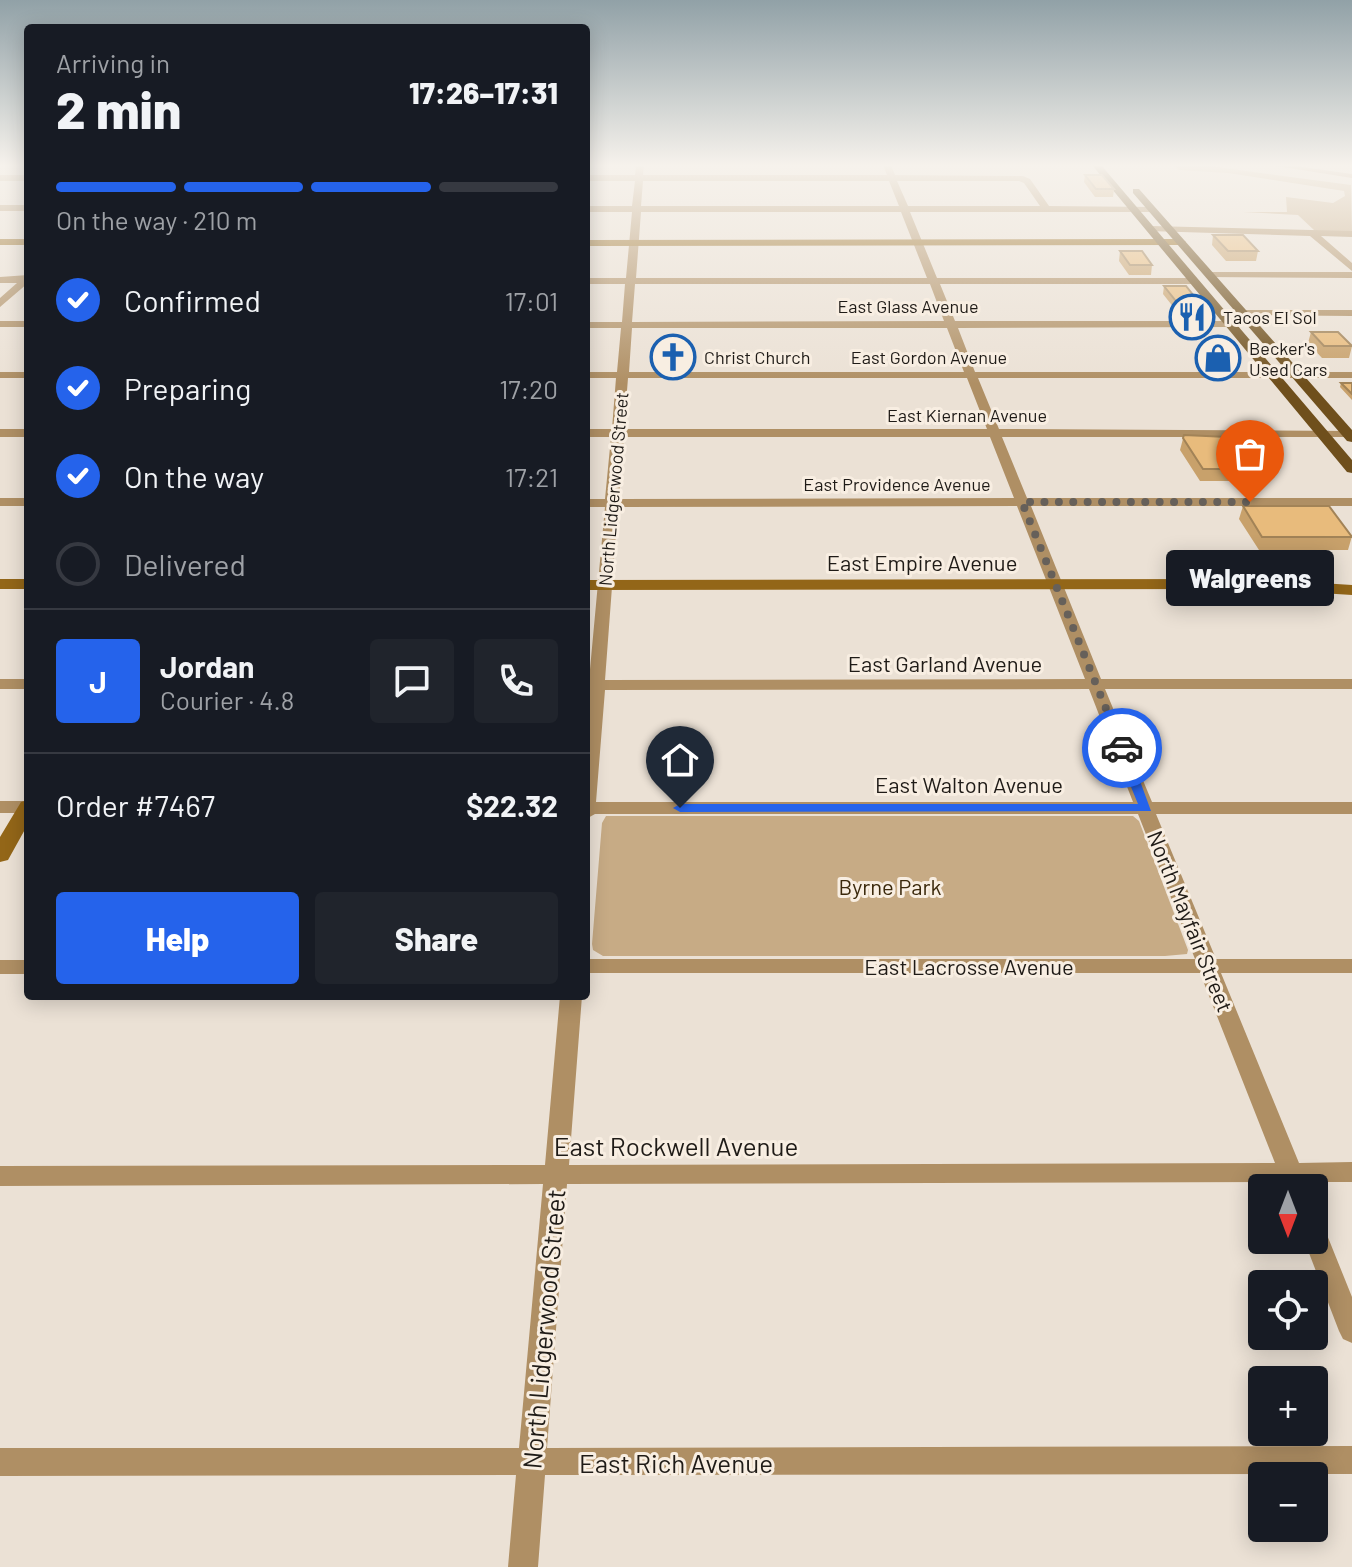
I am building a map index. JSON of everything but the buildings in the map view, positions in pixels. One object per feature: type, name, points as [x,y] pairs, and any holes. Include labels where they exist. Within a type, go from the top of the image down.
[{"type":"main road","points":[[1158,238],[1352,469]]},
{"type":"main road","points":[[1177,238],[1350,435]]},
{"type":"main road","points":[[1198,285],[1212,290],[1229,309],[1243,313]]},
{"type":"main road","points":[[1230,324],[1244,326],[1257,341],[1271,345]]},
{"type":"street","name":"North Lidgerwood Street","points":[[590,710],[605,585],[634,238]]},
{"type":"street","name":"North Mayfair Street","points":[[916,238],[1292,1174]]},
{"type":"street","points":[[1318,238],[1352,268]]},
{"type":"street","points":[[0,242],[24,242]]},
{"type":"street","points":[[590,243],[1181,242]]},
{"type":"street","points":[[1210,275],[1352,275]]},
{"type":"street","points":[[0,280],[24,279]]},
{"type":"street","points":[[590,281],[1198,285]]},
{"type":"street","points":[[0,304],[24,282]]},
{"type":"street","points":[[1243,313],[1352,313]]},
{"type":"street","points":[[0,324],[24,324]]},
{"type":"street","name":"East Glass Avenue","points":[[590,325],[1230,324]]},
{"type":"street","points":[[0,375],[24,375]]},
{"type":"street","name":"East Gordon Avenue","points":[[590,375],[1352,375]]},
{"type":"street","points":[[0,433],[24,433]]},
{"type":"street","name":"East Kiernan Avenue","points":[[590,433],[1350,435]]},
{"type":"street","points":[[0,502],[24,502]]},
{"type":"street","name":"East Providence Avenue","points":[[590,503],[1352,502]]},
{"type":"street","name":"East Empire Avenue","points":[[590,585],[1257,584],[1352,581]]},
{"type":"street","points":[[0,584],[24,584]]},
{"type":"street","name":"East Empire Avenue","points":[[1257,584],[1352,590]]},
{"type":"street","points":[[0,684],[24,684]]},
{"type":"street","name":"East Garland Avenue","points":[[591,685],[1352,684]]},
{"type":"street","points":[[0,807],[24,807]]},
{"type":"street","name":"East Walton Avenue","points":[[590,810],[1352,808]]},
{"type":"street","points":[[0,855],[24,814]]},
{"type":"street","name":"East Lacrosse Avenue","points":[[590,966],[1352,966]]},
{"type":"street","points":[[0,967],[24,967]]},
{"type":"street","name":"North Lidgerwood Street","points":[[523,1567],[571,1000]]},
{"type":"street","name":"East Rockwell Avenue","points":[[1328,1175],[1352,1172]]},
{"type":"street","name":"East Rockwell Avenue","points":[[0,1176],[1248,1180]]},
{"type":"street","points":[[1322,1254],[1352,1331]]},
{"type":"street","name":"East Rich Avenue","points":[[0,1462],[1352,1460]]},
{"type":"green space","name":"Byrne Park","points":[[606,816],[1133,816],[1139,821],[1188,950],[1187,954],[1165,956],[603,956],[593,950],[592,944],[602,823]]},
{"type":"way so far","points":[[1122,748],[1022,502],[1250,502]]},
{"type":"place","name":"Tacos El Sol","points":[[1192,317]]},
{"type":"place","name":"Christ Church","points":[[673,357]]},
{"type":"place","name":"Becker's Used Cars","points":[[1218,358]]},
{"type":"place","name":"Walgreens","points":[[1250,502]]},
{"type":"route","points":[[680,808],[1146,808],[1122,748]]}]
